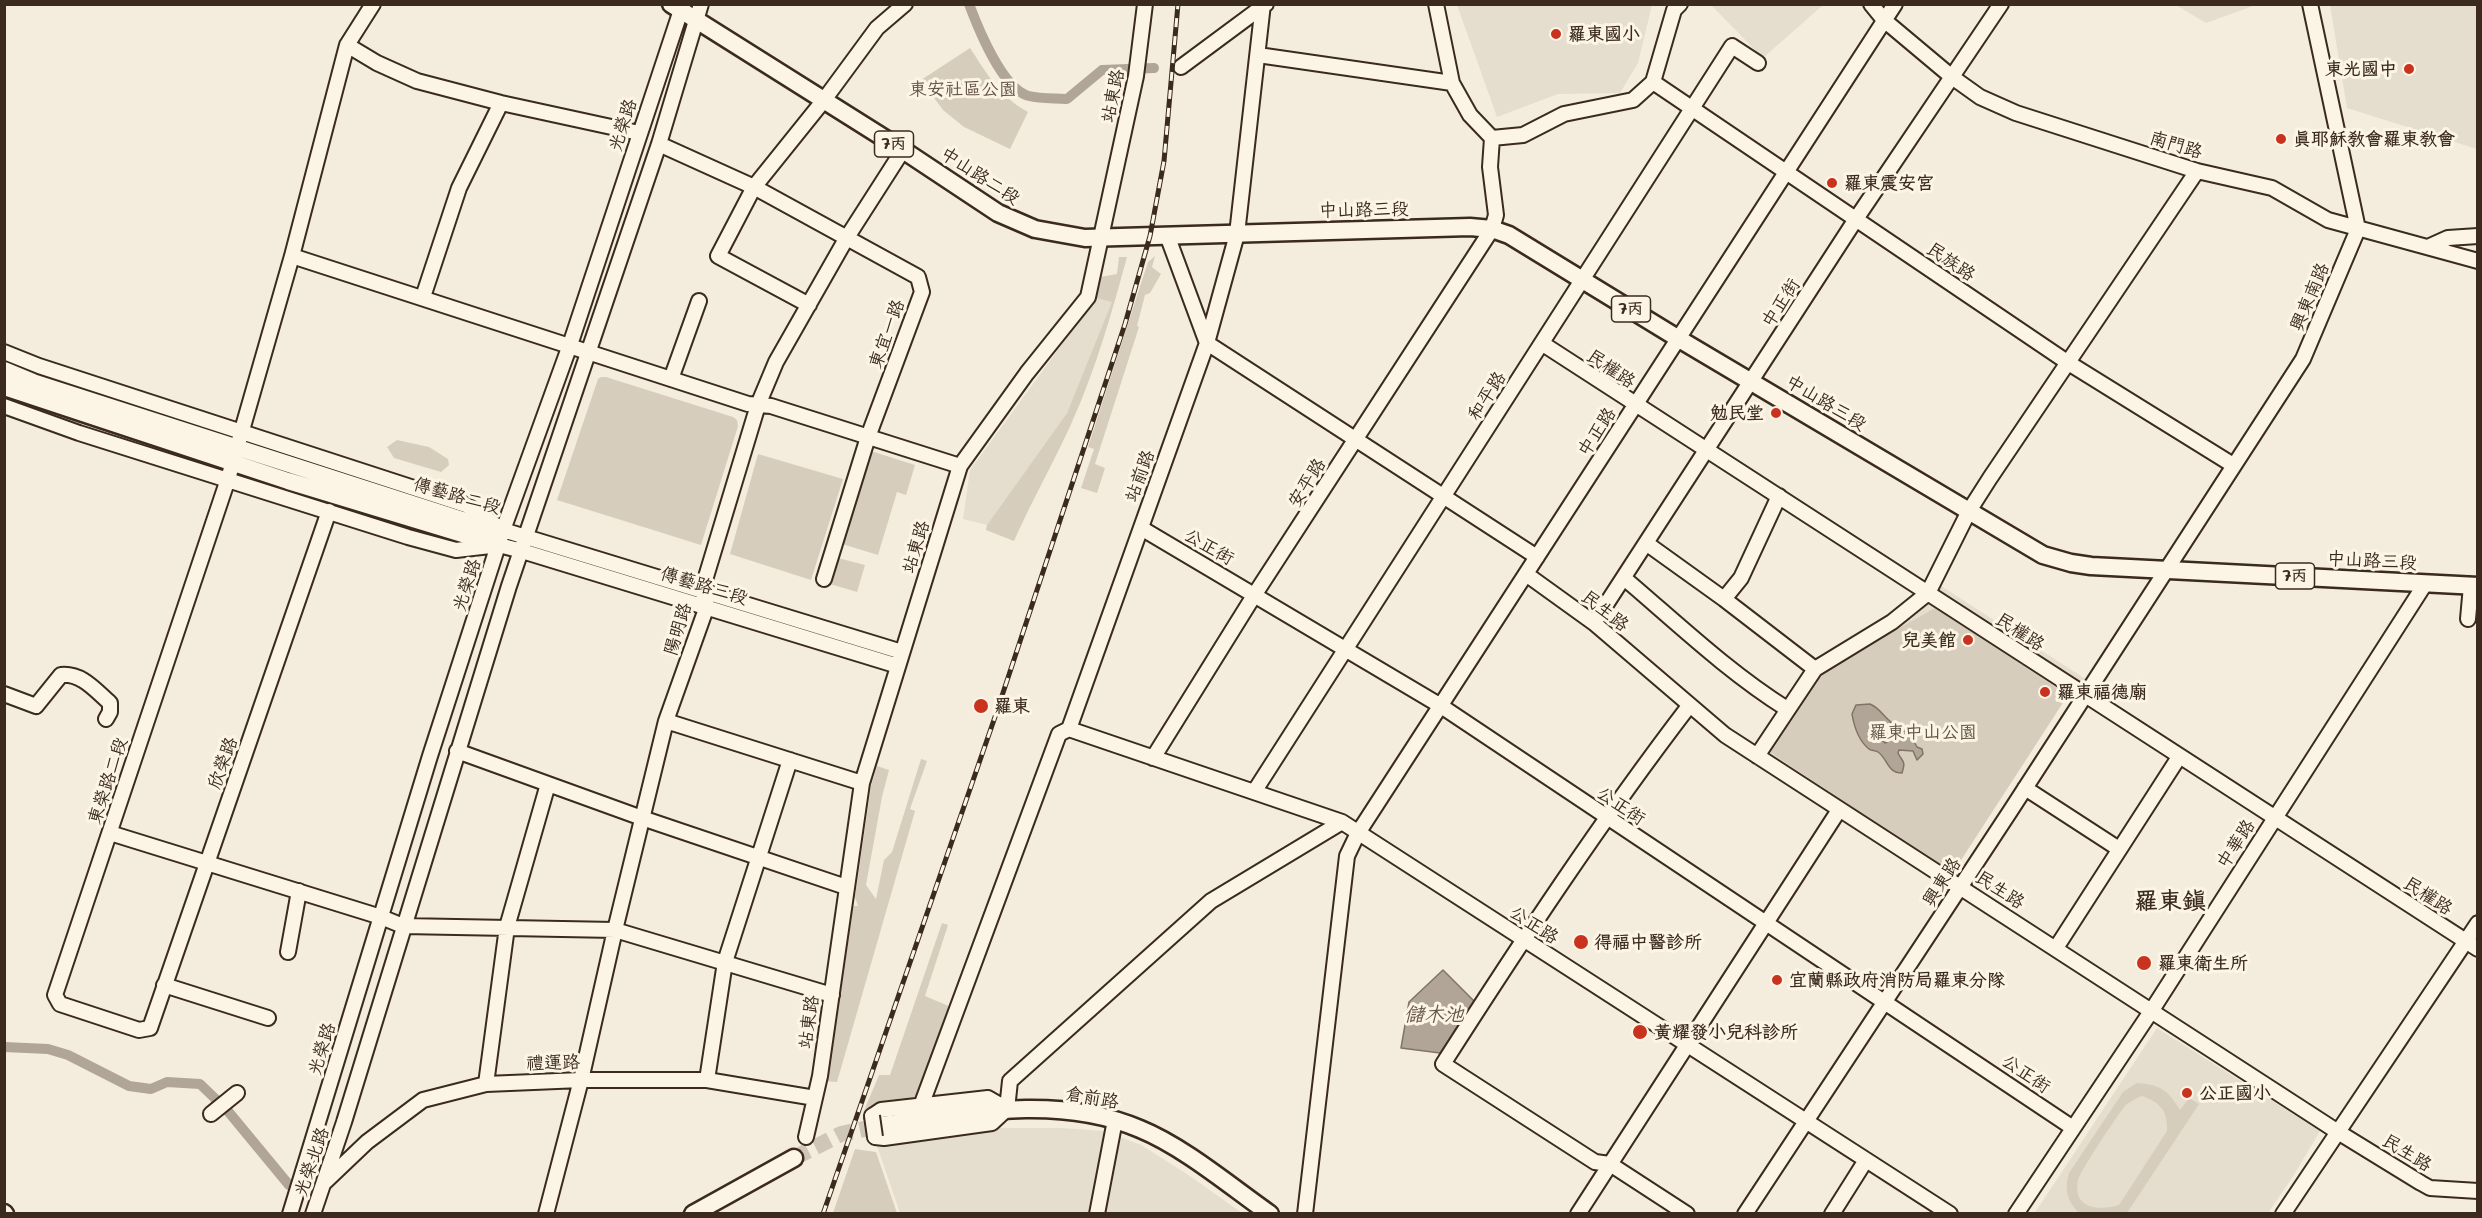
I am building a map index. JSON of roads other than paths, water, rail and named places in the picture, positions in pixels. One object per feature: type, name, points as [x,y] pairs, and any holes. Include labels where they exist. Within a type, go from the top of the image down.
[{"type":"main road","name":"中山路二段","points":[[678,7],[696,21],[1016,222],[1064,236],[1167,236]]},
{"type":"main road","name":"中山路三段","points":[[1167,236],[1470,227],[1492,229],[1509,235],[1584,279],[1678,339],[2043,555],[2056,560],[2091,566],[2166,568],[2474,586]]},
{"type":"main road","name":"傳藝路二段","points":[[4,370],[234,456]]},
{"type":"main road","name":"傳藝路二段","points":[[4,387],[234,456],[466,521],[501,538]]},
{"type":"main road","name":"倉前路","points":[[877,1126],[1007,1109],[1053,1111],[1115,1119],[1141,1129],[1167,1143],[1270,1214]]},
{"type":"main road","points":[[693,1214],[794,1158]]},
{"type":"street","name":"東榮路二段","points":[[150,1028],[139,1030],[60,1004],[56,995],[234,456],[292,256],[347,45],[374,4]]},
{"type":"street","points":[[403,926],[522,551],[659,144],[701,4]]},
{"type":"street","points":[[809,305],[718,256],[754,187],[824,100],[877,27],[905,4]]},
{"type":"street","name":"站東路","points":[[806,1137],[832,995],[862,783],[960,466],[1027,373],[1088,297],[1136,76],[1145,4]]},
{"type":"street","points":[[1436,4],[1452,83],[1470,116],[1492,138],[1490,167],[1496,215],[1492,229]]},
{"type":"street","points":[[1492,138],[1524,135],[1564,114],[1633,100],[1653,82],[1674,10],[1680,4]]},
{"type":"street","name":"南門路","points":[[1871,4],[1884,20],[1952,77],[1980,97],[2022,116],[2197,171],[2272,188],[2328,220],[2478,261]]},
{"type":"street","name":"中正路","points":[[1305,1214],[1347,856],[1358,833],[1895,4]]},
{"type":"street","name":"中正街","points":[[1594,623],[1856,219],[2001,4]]},
{"type":"street","points":[[2310,4],[2358,229]]},
{"type":"street","points":[[1182,67],[1264,6]]},
{"type":"street","name":"站前路","points":[[921,1106],[1059,734],[1069,729],[1207,343],[1237,234],[1264,6]]},
{"type":"street","name":"光榮路","points":[[300,1182],[430,756],[501,538],[570,345],[678,7]]},
{"type":"street","points":[[347,45],[377,63],[417,81],[501,103],[639,133]]},
{"type":"street","name":"和平路","points":[[1254,792],[1732,46],[1758,63]]},
{"type":"street","points":[[1258,55],[1452,83]]},
{"type":"street","name":"民族路","points":[[1653,82],[2067,362],[2233,465]]},
{"type":"street","points":[[423,297],[459,188],[501,103]]},
{"type":"street","name":"東宜一路","points":[[659,144],[754,187],[918,277],[922,292],[868,437],[824,579]]},
{"type":"street","name":"陽明路","points":[[546,1214],[581,1080],[666,721],[707,606],[702,590],[758,405],[776,362],[846,239],[903,150]]},
{"type":"street","points":[[1757,756],[1815,669],[1892,622],[1928,593],[1969,511],[2197,171]]},
{"type":"street","name":"安平路","points":[[1153,758],[1255,594],[1492,229]]},
{"type":"street","name":"興東南路","points":[[2166,568],[2303,359],[2358,229]]},
{"type":"street","points":[[1167,236],[1207,343],[1537,557]]},
{"type":"street","points":[[2428,247],[2448,238],[2478,236]]},
{"type":"street","points":[[292,256],[748,404],[771,406],[960,466]]},
{"type":"street","points":[[671,379],[699,301]]},
{"type":"street","name":"民權路","points":[[1543,344],[1635,406],[1708,450],[2478,949]]},
{"type":"street","name":"傳藝路二段","points":[[4,352],[234,456],[329,511],[456,550],[501,538]]},
{"type":"street","name":"傳藝路二段","points":[[4,406],[80,433],[234,456]]},
{"type":"street","points":[[1724,599],[1741,578],[1779,496]]},
{"type":"street","name":"欣榮路","points":[[150,1028],[329,511]]},
{"type":"street","name":"公正街","points":[[1141,528],[1441,706],[1884,1004],[2016,1088],[2073,1128]]},
{"type":"street","name":"傳藝路三段","points":[[501,538],[527,537],[902,652]]},
{"type":"street","name":"傳藝路三段","points":[[501,538],[522,551],[898,666]]},
{"type":"street","points":[[1646,543],[1815,669]]},
{"type":"street","name":"興東路","points":[[1745,1214],[1961,887],[2166,568]]},
{"type":"street","name":"民生路","points":[[1526,574],[1594,623],[1725,735],[1839,810],[2338,1132],[2430,1188],[2478,1191]]},
{"type":"street","points":[[1624,578],[1762,694],[1787,709]]},
{"type":"street","name":"中華路","points":[[2016,1214],[2152,1010],[2425,584]]},
{"type":"street","points":[[2468,619],[2474,586]]},
{"type":"street","points":[[4,694],[36,706],[61,675],[70,674],[82,679],[110,703],[110,712],[106,719]]},
{"type":"street","points":[[1687,1214],[1610,1164],[1595,1162],[1443,1064],[1524,939],[1607,818],[1689,706]]},
{"type":"street","points":[[666,721],[862,783]]},
{"type":"street","name":"公正路","points":[[1069,729],[1342,822],[1950,1214]]},
{"type":"street","points":[[457,751],[642,818],[846,887]]},
{"type":"street","points":[[2056,948],[2179,757]]},
{"type":"street","points":[[707,1080],[725,962],[790,760]]},
{"type":"street","points":[[486,1084],[507,927],[548,784]]},
{"type":"street","points":[[2025,788],[2120,849]]},
{"type":"street","points":[[1578,1214],[1839,810]]},
{"type":"street","points":[[877,1126],[881,1110],[988,1098],[1007,1109],[1010,1082],[1211,901],[1342,822]]},
{"type":"street","points":[[110,833],[381,917],[403,926],[615,930],[832,995]]},
{"type":"street","points":[[288,952],[299,891]]},
{"type":"street","points":[[2283,1214],[2478,923]]},
{"type":"street","name":"光榮北路","points":[[313,1214],[344,1122],[403,926]]},
{"type":"street","points":[[164,985],[268,1018]]},
{"type":"street","name":"禮運路","points":[[323,1183],[367,1142],[423,1100],[486,1084],[581,1080],[707,1080],[814,1098]]},
{"type":"street","points":[[211,1114],[237,1093]]},
{"type":"street","points":[[1097,1214],[1115,1119]]},
{"type":"street","points":[[1832,1214],[1866,1160]]},
{"type":"street","name":"光榮北路","points":[[291,1214],[300,1182]]},
{"type":"water","points":[[1870,704],[1891,722],[1888,726],[1878,727],[1877,735],[1885,743],[1890,740],[1891,732],[1908,731],[1917,747],[1922,749],[1923,754],[1917,760],[1913,751],[1899,750],[1898,753],[1904,764],[1902,773],[1893,771],[1877,751],[1869,749],[1862,742],[1852,714],[1856,705]]},
{"type":"water","name":"儲木池","points":[[1443,970],[1476,1003],[1440,1053],[1401,1048],[1409,1002]]},
{"type":"waterway","points":[[969,4],[985,42],[1001,71],[1019,91],[1029,96],[1067,99],[1102,70],[1154,68]]},
{"type":"waterway","points":[[4,1047],[48,1049],[68,1055],[129,1086],[151,1089],[167,1082],[200,1084],[227,1110],[289,1185]]},
{"type":"tunnel","points":[[794,1158],[841,1134],[883,1125]]},
{"type":"railway","points":[[823,1214],[996,714],[1125,324],[1150,236],[1164,161],[1178,4]]},
{"type":"place","name":"羅東國小","points":[[1556,34]]},
{"type":"place","name":"東光國中","points":[[2409,69]]},
{"type":"place","name":"真耶穌教會羅東教會","points":[[2281,139]]},
{"type":"place","name":"羅東震安宮","points":[[1832,183]]},
{"type":"place","name":"勉民堂","points":[[1776,413]]},
{"type":"place","name":"兒美館","points":[[1968,640]]},
{"type":"place","name":"羅東福德廟","points":[[2045,692]]},
{"type":"place","name":"羅東","points":[[981,706]]},
{"type":"place","name":"得福中醫診所","points":[[1581,942]]},
{"type":"place","name":"羅東衛生所","points":[[2144,963]]},
{"type":"place","name":"宜蘭縣政府消防局羅東分隊","points":[[1777,980]]},
{"type":"place","name":"黃耀發小兒科診所","points":[[1640,1032]]},
{"type":"place","name":"公正國小","points":[[2187,1093]]},
{"type":"district","name":"羅東鎮","points":[[2170,902]]},
{"type":"park label","name":"東安社區公園","points":[[963,89]]},
{"type":"park label","name":"羅東中山公園","points":[[1923,732]]}]
